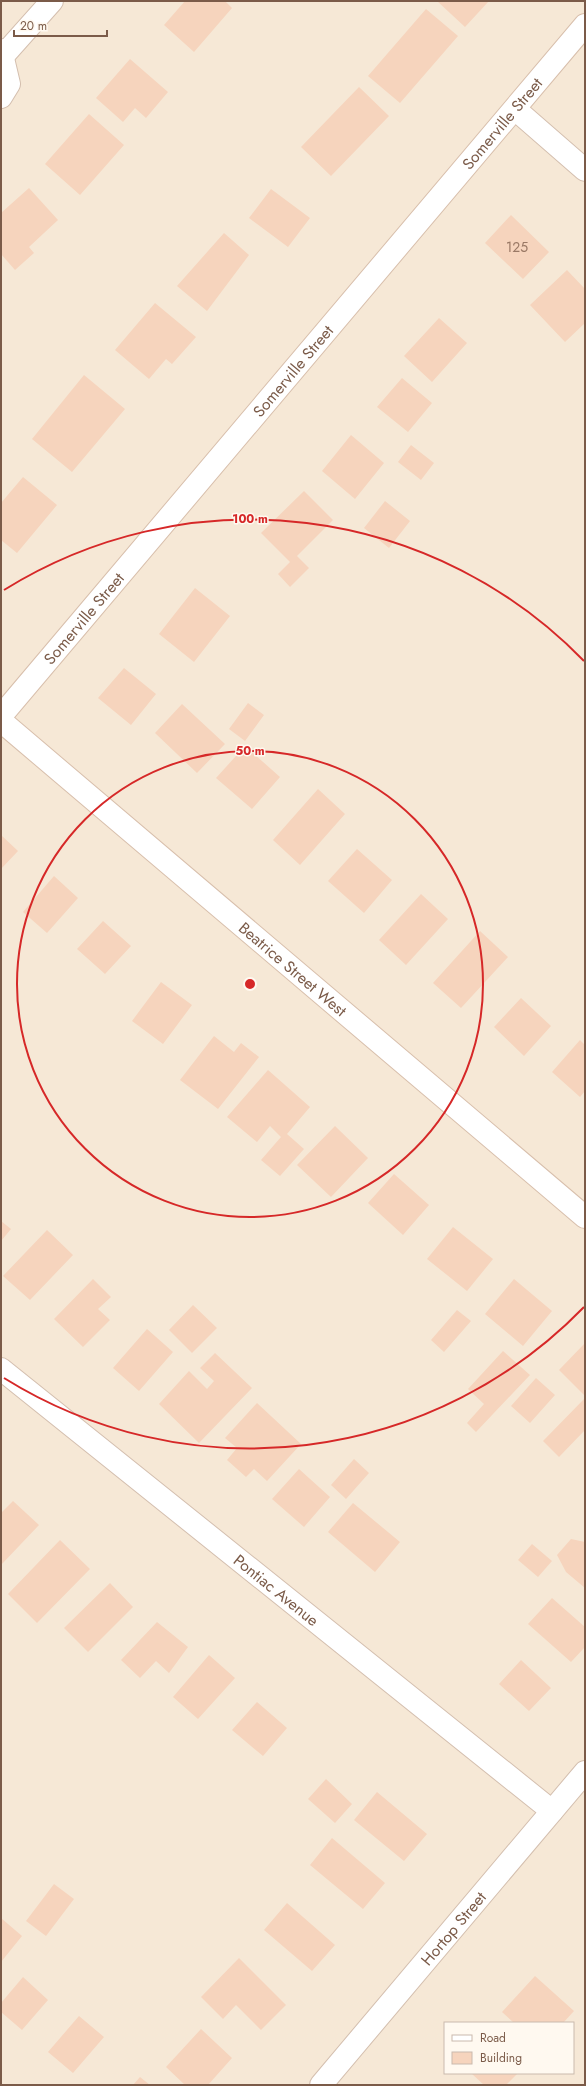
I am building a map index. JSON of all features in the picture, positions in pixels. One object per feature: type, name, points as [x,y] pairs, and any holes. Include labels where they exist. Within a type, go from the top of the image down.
[{"type":"street","points":[[1,97],[9,84],[2,53],[52,1]]},
{"type":"street","name":"Somerville Street","points":[[1,716],[585,25]]},
{"type":"street","points":[[515,109],[585,170]]},
{"type":"street","name":"Beatrice Street West","points":[[1,721],[585,1217]]},
{"type":"street","name":"Pontiac Avenue","points":[[1,1369],[552,1811]]},
{"type":"street","name":"Hortop Street","points":[[321,2085],[585,1772]]},
{"type":"shaded area","points":[[1,1],[585,1],[585,2085],[1,2085]]},
{"type":"building","points":[[185,1],[225,1],[232,8],[194,52],[164,25]]},
{"type":"building","points":[[437,1],[489,1],[465,27]]},
{"type":"building","points":[[426,9],[458,36],[400,103],[368,76]]},
{"type":"building","points":[[130,59],[168,92],[146,118],[135,108],[123,122],[96,98]]},
{"type":"building","points":[[359,87],[389,116],[331,176],[301,147]]},
{"type":"building","points":[[89,114],[124,145],[80,195],[45,164]]},
{"type":"building","points":[[29,188],[58,220],[29,247],[34,253],[15,270],[1,254],[1,213]]},
{"type":"building","points":[[271,189],[310,218],[288,247],[249,218]]},
{"type":"building","points":[[511,215],[549,252],[523,279],[485,243]]},
{"type":"building","points":[[224,233],[249,255],[207,311],[177,286]]},
{"type":"building","points":[[567,270],[585,289],[585,323],[565,342],[530,305]]},
{"type":"building","points":[[155,303],[196,337],[172,364],[166,359],[149,379],[115,350]]},
{"type":"building","points":[[439,318],[467,343],[432,382],[404,356]]},
{"type":"building","points":[[84,375],[125,409],[72,472],[32,439]]},
{"type":"building","points":[[402,378],[432,403],[408,432],[377,407]]},
{"type":"building","points":[[351,435],[384,463],[355,499],[322,471]]},
{"type":"building","points":[[411,445],[434,463],[421,480],[398,462]]},
{"type":"building","points":[[23,477],[57,505],[17,553],[1,540],[1,503]]},
{"type":"building","points":[[304,491],[333,520],[297,556],[309,568],[290,587],[278,574],[290,562],[261,533]]},
{"type":"building","points":[[385,501],[410,521],[389,548],[364,528]]},
{"type":"building","points":[[195,588],[230,616],[194,662],[159,634]]},
{"type":"building","points":[[124,668],[156,694],[131,725],[98,698]]},
{"type":"building","points":[[248,703],[264,715],[245,741],[229,729]]},
{"type":"building","points":[[182,704],[225,744],[197,773],[155,733]]},
{"type":"building","points":[[245,746],[280,777],[252,809],[216,778]]},
{"type":"building","points":[[318,789],[345,814],[300,865],[273,840]]},
{"type":"building","points":[[1,835],[18,851],[1,869]]},
{"type":"building","points":[[357,849],[392,880],[364,913],[328,881]]},
{"type":"building","points":[[54,876],[78,898],[47,933],[23,912]]},
{"type":"building","points":[[421,894],[448,919],[406,965],[379,940]]},
{"type":"building","points":[[103,921],[131,946],[105,974],[77,949]]},
{"type":"building","points":[[480,931],[508,957],[461,1008],[433,983]]},
{"type":"building","points":[[161,982],[192,1005],[163,1044],[132,1021]]},
{"type":"building","points":[[521,998],[551,1026],[524,1056],[494,1027]]},
{"type":"building","points":[[214,1036],[234,1052],[241,1043],[259,1057],[218,1109],[180,1080]]},
{"type":"building","points":[[580,1040],[585,1045],[585,1091],[580,1097],[552,1072]]},
{"type":"building","points":[[268,1070],[310,1107],[287,1134],[304,1149],[280,1176],[261,1160],[281,1137],[270,1126],[257,1142],[227,1117]]},
{"type":"building","points":[[335,1126],[368,1158],[331,1197],[297,1165]]},
{"type":"building","points":[[394,1174],[429,1205],[403,1235],[368,1203]]},
{"type":"building","points":[[1,1221],[11,1229],[1,1241]]},
{"type":"building","points":[[453,1227],[493,1259],[467,1291],[427,1259]]},
{"type":"building","points":[[47,1230],[73,1255],[30,1300],[3,1276]]},
{"type":"building","points":[[93,1279],[111,1297],[98,1309],[110,1320],[83,1347],[54,1319]]},
{"type":"building","points":[[514,1279],[552,1311],[523,1346],[485,1314]]},
{"type":"building","points":[[193,1305],[217,1328],[192,1353],[169,1330]]},
{"type":"building","points":[[457,1310],[471,1321],[444,1352],[431,1340]]},
{"type":"building","points":[[147,1329],[173,1352],[139,1391],[113,1368]]},
{"type":"building","points":[[585,1343],[585,1396],[559,1370]]},
{"type":"building","points":[[503,1351],[530,1375],[476,1432],[467,1423],[484,1404],[468,1389]]},
{"type":"building","points":[[215,1353],[252,1388],[199,1443],[159,1404],[189,1371],[207,1389],[214,1381],[200,1368]]},
{"type":"building","points":[[536,1378],[555,1395],[530,1423],[511,1406]]},
{"type":"building","points":[[585,1398],[585,1430],[559,1457],[543,1441]]},
{"type":"building","points":[[257,1403],[301,1444],[267,1481],[254,1469],[246,1477],[227,1460],[237,1448],[225,1438]]},
{"type":"building","points":[[354,1459],[369,1473],[346,1499],[331,1485]]},
{"type":"building","points":[[299,1469],[330,1497],[304,1527],[272,1499]]},
{"type":"building","points":[[13,1501],[39,1525],[1,1565],[1,1513]]},
{"type":"building","points":[[353,1503],[400,1542],[375,1572],[328,1532]]},
{"type":"building","points":[[571,1539],[585,1542],[585,1588],[566,1572],[557,1555]]},
{"type":"building","points":[[60,1540],[90,1569],[37,1623],[8,1594]]},
{"type":"building","points":[[532,1544],[552,1561],[538,1577],[518,1560]]},
{"type":"building","points":[[110,1583],[133,1607],[88,1652],[64,1628]]},
{"type":"building","points":[[552,1598],[585,1627],[585,1647],[571,1662],[528,1624]]},
{"type":"building","points":[[157,1622],[188,1647],[169,1673],[156,1661],[140,1678],[121,1660]]},
{"type":"building","points":[[209,1655],[235,1678],[198,1719],[173,1697]]},
{"type":"building","points":[[521,1660],[551,1688],[529,1711],[499,1684]]},
{"type":"building","points":[[257,1702],[287,1728],[263,1756],[232,1730]]},
{"type":"building","points":[[326,1779],[352,1804],[335,1823],[308,1799]]},
{"type":"building","points":[[377,1792],[427,1834],[404,1861],[354,1820]]},
{"type":"building","points":[[332,1838],[385,1883],[363,1909],[310,1865]]},
{"type":"building","points":[[54,1884],[74,1899],[46,1936],[26,1921]]},
{"type":"building","points":[[287,1903],[335,1945],[312,1971],[264,1930]]},
{"type":"building","points":[[1,1918],[22,1936],[1,1962]]},
{"type":"building","points":[[239,1958],[286,2005],[261,2030],[236,2005],[223,2019],[201,1997]]},
{"type":"building","points":[[535,1976],[574,2011],[564,2022],[513,2022],[502,2012]]},
{"type":"building","points":[[23,1977],[48,2000],[22,2030],[1,2012],[1,2003]]},
{"type":"building","points":[[79,2016],[104,2037],[73,2073],[48,2052]]},
{"type":"building","points":[[201,2029],[232,2058],[208,2085],[185,2085],[166,2067]]},
{"type":"building","points":[[472,2074],[517,2074],[506,2085],[484,2085]]},
{"type":"building","points":[[140,2077],[150,2085],[133,2085]]}]
